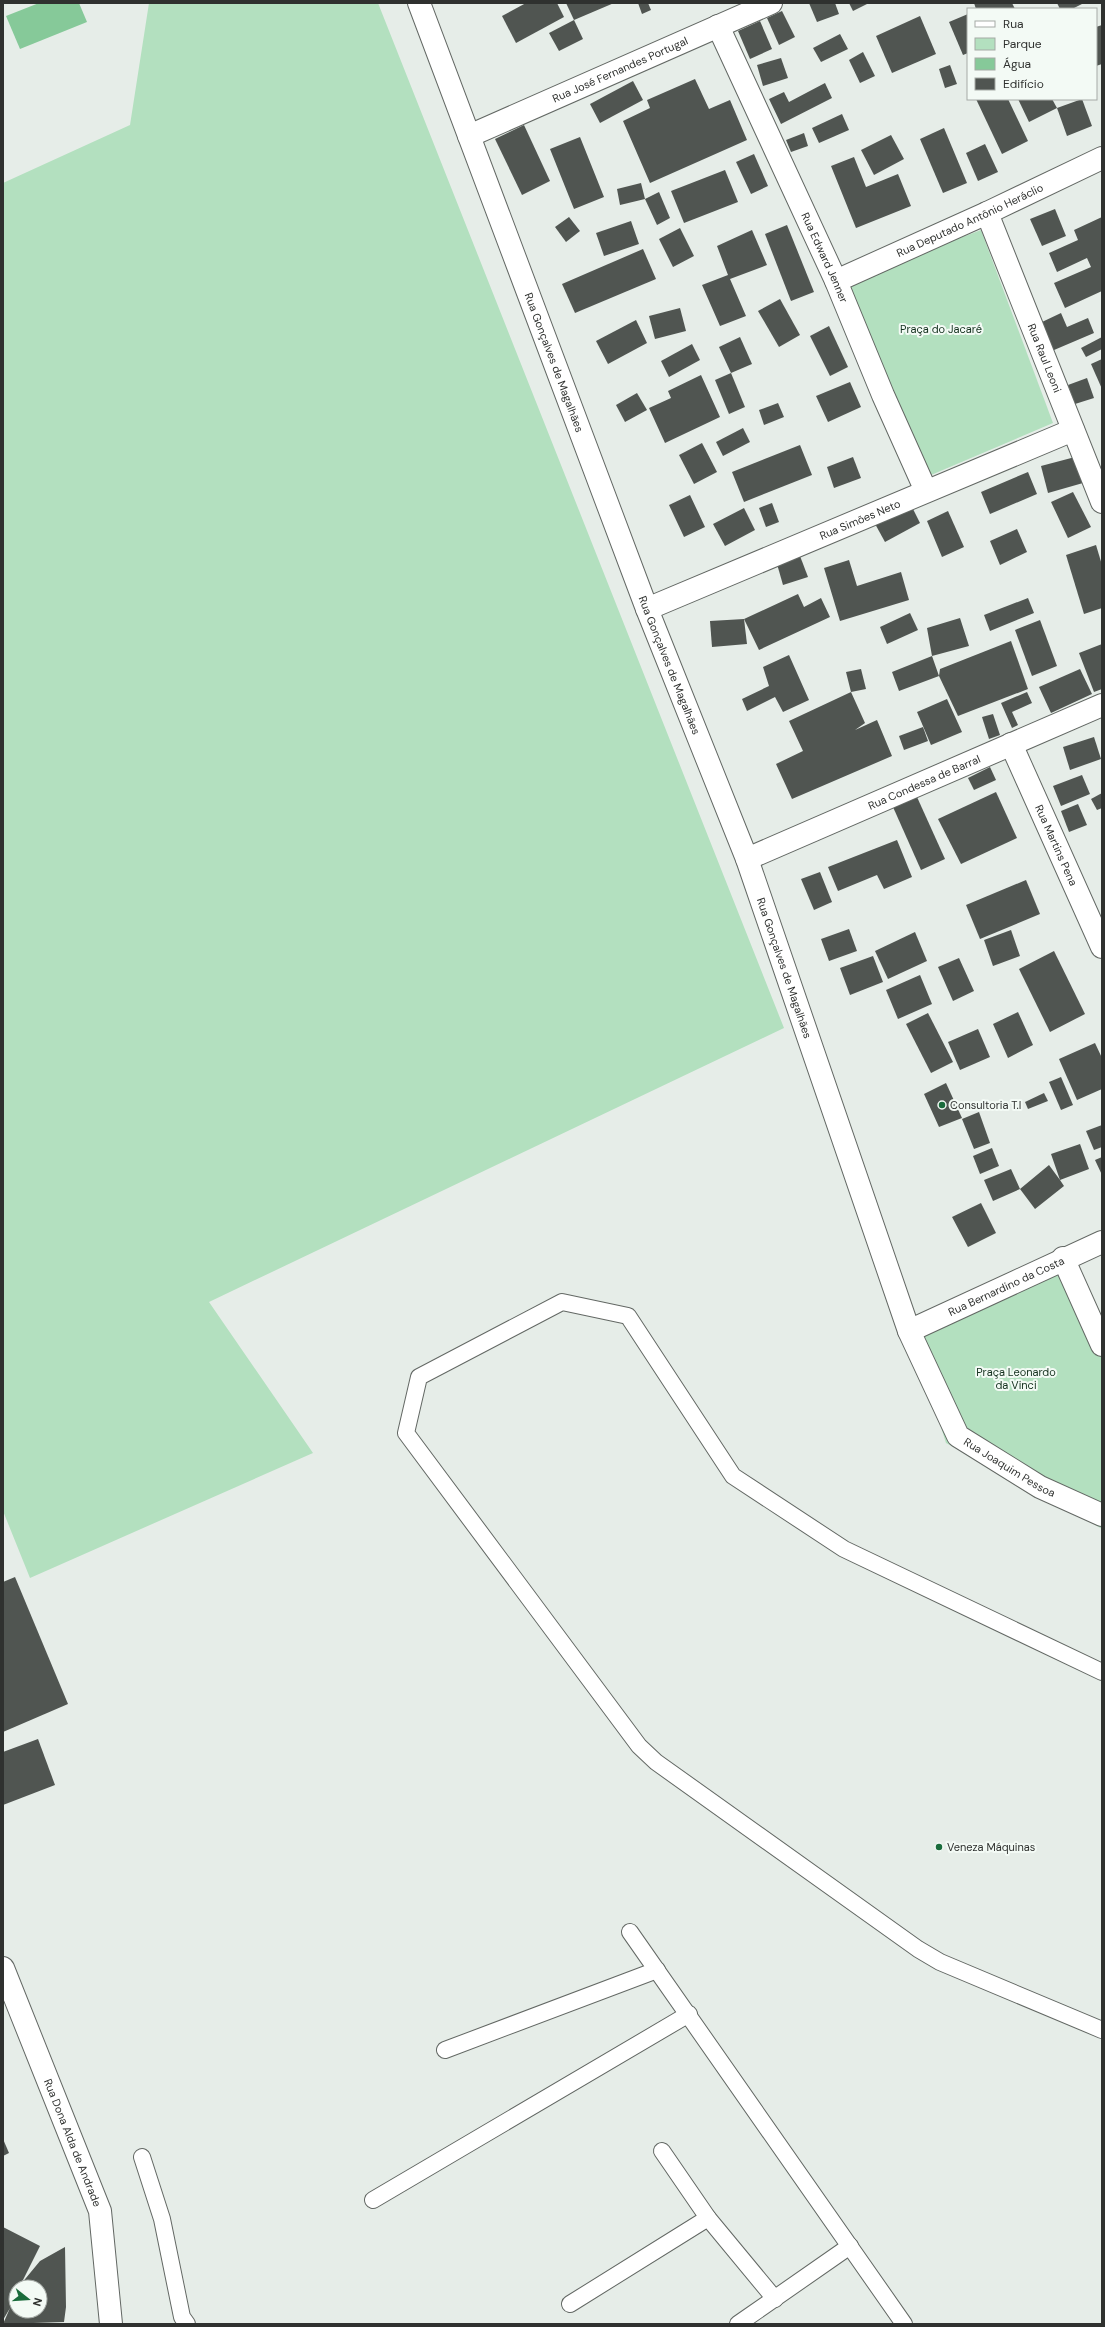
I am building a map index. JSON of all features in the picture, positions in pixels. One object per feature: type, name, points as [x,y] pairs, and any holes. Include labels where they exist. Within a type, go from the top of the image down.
[{"type":"street","name":"Rua Gonçalves de Magalhães","points":[[419,3],[647,609],[747,858],[909,1331]]},
{"type":"street","name":"Rua José Fernandes Portugal","points":[[469,136],[767,4]]},
{"type":"street","name":"Rua Edward Jenner","points":[[718,26],[836,281],[883,395],[926,491]]},
{"type":"street","name":"Rua Deputado Antônio Heráclio","points":[[836,281],[987,213],[1102,158]]},
{"type":"street","name":"Rua Raul Leoni","points":[[987,213],[1102,502]]},
{"type":"street","name":"Rua Simões Neto","points":[[647,609],[1073,430]]},
{"type":"street","name":"Rua Condessa de Barral","points":[[747,858],[1102,705]]},
{"type":"street","name":"Rua Martins Pena","points":[[1011,744],[1102,947]]},
{"type":"street","name":"Rua Bernardino da Costa","points":[[909,1331],[1063,1258],[1102,1242]]},
{"type":"street","points":[[1063,1258],[1102,1346]]},
{"type":"street","name":"Rua Joaquim Pessoa","points":[[909,1331],[958,1436],[1040,1487],[1102,1515]]},
{"type":"street","name":"Rua Dona Alda de Andrade","points":[[3,1968],[100,2211],[112,2324]]},
{"type":"lane","points":[[1102,1672],[844,1549],[734,1476],[628,1316],[562,1302],[419,1377],[406,1433],[639,1746],[656,1762],[918,1949],[940,1962],[1102,2030]]},
{"type":"lane","points":[[630,1932],[689,2014],[904,2324]]},
{"type":"lane","points":[[445,2050],[657,1970]]},
{"type":"lane","points":[[373,2200],[689,2014]]},
{"type":"lane","points":[[662,2151],[708,2218],[775,2299]]},
{"type":"lane","points":[[142,2157],[162,2219],[182,2317],[187,2324]]},
{"type":"lane","points":[[570,2304],[708,2218]]},
{"type":"lane","points":[[738,2324],[850,2246]]},
{"type":"green space","points":[[149,3],[378,3],[784,1028],[209,1302],[313,1453],[30,1578],[3,1511],[3,183],[130,125]]},
{"type":"green space","name":"Praça do Jacaré","points":[[981,230],[1053,423],[924,478],[843,282]]},
{"type":"green space","name":"Praça Leonardo da Vinci","points":[[1055,1259],[1102,1355],[1102,1529],[1030,1487],[946,1443],[913,1338]]},
{"type":"water","points":[[39,3],[79,3],[87,22],[20,49],[6,16]]},
{"type":"building","points":[[526,3],[557,3],[564,17],[516,43],[502,16]]},
{"type":"building","points":[[566,3],[614,3],[574,20]]},
{"type":"building","points":[[638,3],[648,3],[651,10],[642,14]]},
{"type":"building","points":[[809,3],[835,3],[839,14],[817,22]]},
{"type":"building","points":[[849,3],[869,3],[853,11]]},
{"type":"building","points":[[974,3],[1012,3],[1014,8],[976,8]]},
{"type":"building","points":[[1057,3],[1084,3],[1074,8],[1060,8]]},
{"type":"building","points":[[782,11],[795,37],[779,45],[767,18]]},
{"type":"building","points":[[967,14],[967,53],[963,55],[949,22]]},
{"type":"building","points":[[920,16],[936,54],[892,73],[876,36]]},
{"type":"building","points":[[574,20],[583,39],[559,51],[549,33]]},
{"type":"building","points":[[760,21],[772,49],[750,59],[738,31]]},
{"type":"building","points":[[1102,25],[1102,64],[1097,66],[1097,27]]},
{"type":"building","points":[[840,34],[848,49],[821,62],[813,48]]},
{"type":"building","points":[[863,52],[875,76],[860,83],[849,60]]},
{"type":"building","points":[[781,58],[788,78],[763,86],[757,65]]},
{"type":"building","points":[[950,65],[957,84],[945,88],[939,69]]},
{"type":"building","points":[[695,79],[709,109],[730,100],[747,140],[650,183],[623,121],[650,108],[647,100]]},
{"type":"building","points":[[633,81],[643,100],[600,123],[590,104]]},
{"type":"building","points":[[825,83],[832,98],[781,124],[769,99],[784,92],[789,102]]},
{"type":"building","points":[[976,100],[1008,100],[1028,141],[1002,154]]},
{"type":"building","points":[[1018,100],[1053,100],[1057,108],[1029,122]]},
{"type":"building","points":[[1082,100],[1092,126],[1067,136],[1057,108]]},
{"type":"building","points":[[842,114],[849,130],[819,143],[812,128]]},
{"type":"building","points":[[524,125],[550,181],[522,195],[495,139]]},
{"type":"building","points":[[944,128],[967,183],[943,193],[920,139]]},
{"type":"building","points":[[804,133],[808,146],[791,152],[786,140]]},
{"type":"building","points":[[891,135],[904,159],[874,175],[861,150]]},
{"type":"building","points":[[580,137],[604,197],[574,209],[550,149]]},
{"type":"building","points":[[985,144],[998,172],[978,181],[966,153]]},
{"type":"building","points":[[754,154],[768,186],[751,194],[736,162]]},
{"type":"building","points":[[854,157],[866,187],[898,174],[911,206],[856,228],[831,166]]},
{"type":"building","points":[[725,170],[738,202],[684,223],[671,191]]},
{"type":"building","points":[[641,183],[645,199],[620,205],[617,189]]},
{"type":"building","points":[[659,192],[670,218],[657,225],[645,199]]},
{"type":"building","points":[[1055,209],[1066,236],[1042,246],[1030,219]]},
{"type":"building","points":[[569,217],[580,231],[566,242],[555,227]]},
{"type":"building","points":[[1102,217],[1102,291],[1065,308],[1054,283],[1091,267],[1087,258],[1057,272],[1049,253],[1078,240],[1074,230]]},
{"type":"building","points":[[631,221],[639,244],[604,256],[596,233]]},
{"type":"building","points":[[787,225],[814,292],[791,301],[765,234]]},
{"type":"building","points":[[680,228],[694,256],[673,267],[659,239]]},
{"type":"building","points":[[752,230],[767,265],[730,279],[746,316],[720,326],[702,285],[728,275],[717,246]]},
{"type":"building","points":[[643,249],[656,279],[575,313],[562,284]]},
{"type":"building","points":[[780,299],[800,335],[779,347],[758,311]]},
{"type":"building","points":[[680,308],[686,331],[655,339],[649,316]]},
{"type":"building","points":[[1061,313],[1067,327],[1088,318],[1094,333],[1047,353],[1041,339],[1048,336],[1042,322]]},
{"type":"building","points":[[636,320],[647,343],[608,364],[596,341]]},
{"type":"building","points":[[829,326],[848,367],[830,376],[810,336]]},
{"type":"building","points":[[740,337],[752,364],[731,373],[719,347]]},
{"type":"building","points":[[1102,337],[1102,349],[1086,357],[1081,348]]},
{"type":"building","points":[[692,344],[700,360],[669,377],[661,361]]},
{"type":"building","points":[[1102,359],[1102,389],[1091,364]]},
{"type":"building","points":[[731,373],[745,407],[729,414],[715,380]]},
{"type":"building","points":[[701,375],[720,417],[665,443],[649,408],[671,398],[668,391]]},
{"type":"building","points":[[1087,378],[1094,398],[1075,404],[1068,385]]},
{"type":"building","points":[[850,382],[861,407],[828,422],[816,396]]},
{"type":"building","points":[[637,393],[647,410],[625,422],[616,405]]},
{"type":"building","points":[[778,403],[784,417],[764,425],[759,410]]},
{"type":"building","points":[[743,428],[750,442],[723,456],[716,442]]},
{"type":"building","points":[[702,443],[717,472],[694,484],[679,455]]},
{"type":"building","points":[[800,445],[812,475],[744,502],[732,472]]},
{"type":"building","points":[[853,457],[861,478],[834,488],[827,467]]},
{"type":"building","points":[[1075,457],[1083,483],[1048,493],[1041,466]]},
{"type":"building","points":[[1028,472],[1037,494],[990,514],[981,492]]},
{"type":"building","points":[[1073,492],[1091,527],[1068,538],[1051,502]]},
{"type":"building","points":[[690,495],[705,527],[684,537],[669,505]]},
{"type":"building","points":[[772,503],[779,522],[766,527],[759,508]]},
{"type":"building","points":[[910,503],[920,523],[885,542],[874,522]]},
{"type":"building","points":[[744,508],[755,530],[725,546],[713,524]]},
{"type":"building","points":[[948,511],[964,547],[942,557],[927,521]]},
{"type":"building","points":[[1017,529],[1027,552],[1000,565],[990,541]]},
{"type":"building","points":[[1096,545],[1102,565],[1102,608],[1084,614],[1066,555]]},
{"type":"building","points":[[800,556],[808,577],[783,585],[777,564]]},
{"type":"building","points":[[849,560],[857,586],[901,572],[909,600],[840,621],[824,568]]},
{"type":"building","points":[[798,594],[804,607],[821,598],[830,617],[759,650],[744,619]]},
{"type":"building","points":[[1028,598],[1034,613],[990,631],[984,615]]},
{"type":"building","points":[[910,613],[918,630],[887,644],[880,627]]},
{"type":"building","points":[[960,618],[969,646],[932,656],[927,628]]},
{"type":"building","points":[[744,619],[747,644],[712,647],[710,621]]},
{"type":"building","points":[[1040,620],[1057,666],[1032,676],[1015,630]]},
{"type":"building","points":[[1011,641],[1028,689],[958,716],[939,676],[940,669]]},
{"type":"building","points":[[1102,644],[1102,689],[1094,692],[1079,653]]},
{"type":"building","points":[[789,655],[809,700],[783,712],[775,697],[747,711],[742,699],[769,686],[763,667]]},
{"type":"building","points":[[932,656],[939,676],[899,691],[892,672]]},
{"type":"building","points":[[861,669],[866,689],[851,692],[846,672]]},
{"type":"building","points":[[1080,669],[1092,694],[1051,713],[1039,687]]},
{"type":"building","points":[[851,692],[865,723],[855,730],[877,720],[892,756],[792,799],[776,764],[803,751],[789,721]]},
{"type":"building","points":[[1027,692],[1032,703],[1012,712],[1018,725],[1012,728],[1001,703]]},
{"type":"building","points":[[947,699],[962,732],[931,745],[917,712]]},
{"type":"building","points":[[993,714],[1000,735],[989,739],[982,717]]},
{"type":"building","points":[[923,727],[928,741],[904,750],[899,736]]},
{"type":"building","points":[[1094,737],[1101,759],[1070,770],[1063,747]]},
{"type":"building","points":[[990,767],[996,780],[974,790],[968,778]]},
{"type":"building","points":[[1082,775],[1090,794],[1061,806],[1053,786]]},
{"type":"building","points":[[996,792],[1017,838],[961,864],[938,819]]},
{"type":"building","points":[[1102,793],[1102,808],[1097,810],[1091,799]]},
{"type":"building","points":[[917,797],[945,859],[921,870],[893,807]]},
{"type":"building","points":[[1078,804],[1087,825],[1069,832],[1061,811]]},
{"type":"building","points":[[897,840],[912,877],[884,889],[877,875],[838,891],[828,867]]},
{"type":"building","points":[[820,872],[832,902],[814,910],[801,879]]},
{"type":"building","points":[[1026,880],[1040,914],[980,939],[966,905]]},
{"type":"building","points":[[849,929],[857,951],[829,961],[821,939]]},
{"type":"building","points":[[1011,930],[1020,956],[993,966],[984,940]]},
{"type":"building","points":[[915,932],[927,961],[888,979],[875,951]]},
{"type":"building","points":[[1054,951],[1085,1014],[1050,1032],[1019,969]]},
{"type":"building","points":[[873,956],[883,982],[850,995],[840,968]]},
{"type":"building","points":[[959,958],[974,991],[953,1001],[938,967]]},
{"type":"building","points":[[920,975],[932,1004],[898,1019],[886,990]]},
{"type":"building","points":[[1018,1012],[1033,1045],[1008,1058],[993,1024]]},
{"type":"building","points":[[928,1013],[953,1062],[931,1073],[906,1024]]},
{"type":"building","points":[[978,1029],[990,1057],[960,1070],[948,1042]]},
{"type":"building","points":[[1095,1043],[1102,1058],[1102,1089],[1077,1100],[1059,1059]]},
{"type":"building","points":[[1061,1077],[1073,1105],[1061,1110],[1049,1082]]},
{"type":"building","points":[[946,1083],[962,1118],[939,1127],[924,1094]]},
{"type":"building","points":[[1044,1093],[1048,1101],[1028,1109],[1025,1102]]},
{"type":"building","points":[[979,1112],[990,1143],[974,1149],[962,1119]]},
{"type":"building","points":[[1102,1125],[1102,1147],[1094,1150],[1086,1131]]},
{"type":"building","points":[[1080,1144],[1089,1169],[1060,1180],[1051,1154]]},
{"type":"building","points":[[992,1148],[999,1166],[980,1174],[973,1156]]},
{"type":"building","points":[[1102,1157],[1102,1175],[1095,1160]]},
{"type":"building","points":[[1049,1165],[1064,1186],[1035,1209],[1020,1189]]},
{"type":"building","points":[[1011,1169],[1020,1189],[993,1201],[984,1180]]},
{"type":"building","points":[[981,1203],[996,1233],[968,1247],[952,1217]]},
{"type":"building","points":[[15,1577],[68,1704],[3,1732],[3,1582]]},
{"type":"building","points":[[38,1739],[55,1785],[3,1805],[3,1752]]},
{"type":"building","points":[[3,2139],[9,2153],[3,2156]]},
{"type":"building","points":[[3,2227],[40,2246],[24,2279],[8,2279],[8,2311],[3,2320]]},
{"type":"building","points":[[65,2247],[66,2307],[64,2322],[3,2324],[8,2313],[8,2319],[48,2319],[48,2279],[25,2279],[40,2261]]},
{"type":"place","name":"Consultoria T.I","points":[[942,1105]]},
{"type":"place","name":"Veneza Máquinas","points":[[939,1847]]}]
